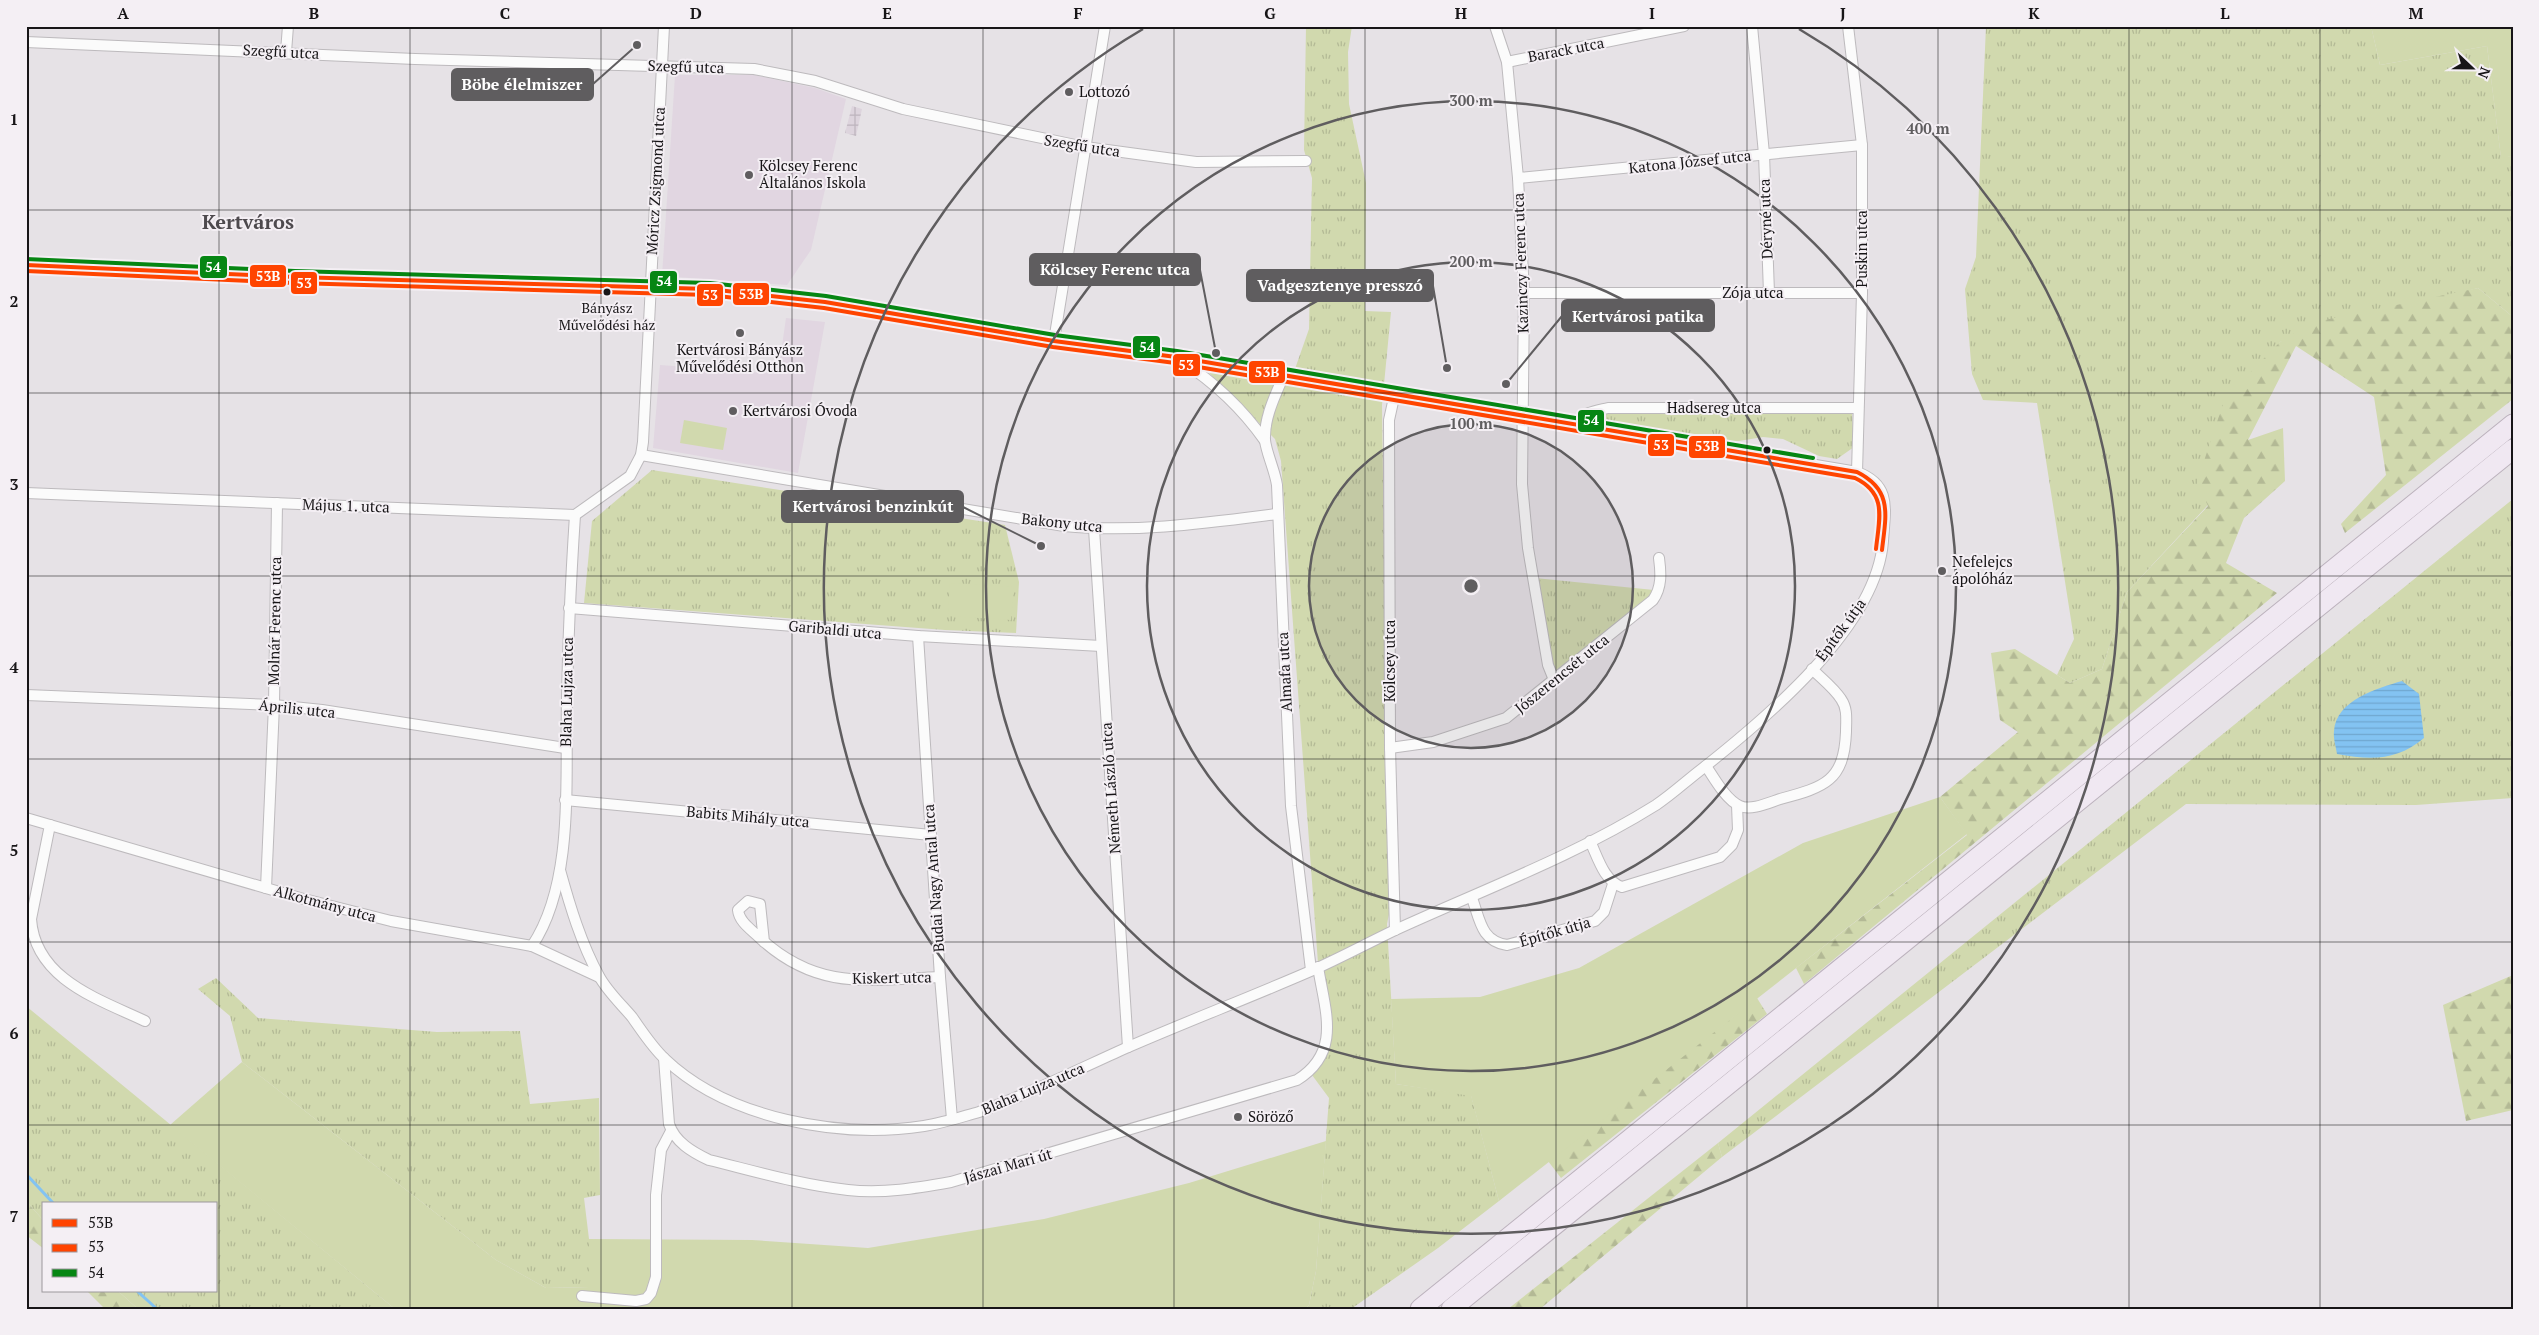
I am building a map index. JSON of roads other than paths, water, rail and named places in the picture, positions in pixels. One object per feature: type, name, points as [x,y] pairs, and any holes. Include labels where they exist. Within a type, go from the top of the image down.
[{"type":"highway","points":[[1420,1309],[2513,424]]},
{"type":"highway","points":[[1451,1309],[2513,449]]},
{"type":"street","points":[[286,52],[288,26]]},
{"type":"street","name":"Móricz Zsigmond utca","points":[[641,455],[652,288],[664,26]]},
{"type":"street","points":[[1054,341],[1105,26]]},
{"type":"street","name":"Kazinczy Ferenc utca","points":[[1495,26],[1506,62],[1518,178],[1524,293],[1522,476],[1528,548],[1548,665],[1554,680]]},
{"type":"street","name":"Barack utca","points":[[1506,62],[1684,26]]},
{"type":"street","name":"Déryné utca","points":[[1752,26],[1764,154],[1769,293]]},
{"type":"street","name":"Puskin utca","points":[[1848,26],[1862,145],[1862,293],[1857,472]]},
{"type":"street","name":"Szegfű utca","points":[[26,42],[415,59],[754,69],[815,81],[903,108],[1085,147],[1196,162],[1306,161]]},
{"type":"street","name":"Katona József utca","points":[[1518,178],[1862,145]]},
{"type":"street","points":[[26,265],[305,278],[709,289],[825,302],[1054,341],[1176,357],[1283,377],[1394,393],[1857,472]]},
{"type":"street","name":"Zója utca","points":[[1524,293],[1862,293]]},
{"type":"street","points":[[1176,357],[1223,391],[1255,426],[1265,441]]},
{"type":"street","name":"Almafa utca","points":[[1283,377],[1269,414],[1265,441],[1274,467],[1277,485],[1291,806],[1314,969]]},
{"type":"street","name":"Kölcsey utca","points":[[1394,393],[1389,420],[1390,748],[1395,930]]},
{"type":"street","name":"Hadsereg utca","points":[[1576,424],[1580,417],[1608,408],[1858,408]]},
{"type":"street","points":[[575,515],[630,476],[641,455]]},
{"type":"street","name":"Bakony utca","points":[[641,455],[1064,526],[1094,529],[1179,526],[1277,514]]},
{"type":"street","name":"Építők útja","points":[[1314,969],[1395,930],[1472,898],[1590,842],[1658,803],[1764,718],[1812,669],[1862,605],[1875,578],[1882,550],[1885,502],[1882,489],[1871,477],[1857,472]]},
{"type":"street","name":"Május 1. utca","points":[[26,493],[575,515]]},
{"type":"street","name":"Molnár Ferenc utca","points":[[266,888],[274,705],[277,503]]},
{"type":"street","name":"Blaha Lujza utca","points":[[532,946],[551,912],[560,870],[566,800],[565,748],[569,608],[575,515]]},
{"type":"street","name":"Németh László utca","points":[[1094,529],[1128,1047]]},
{"type":"street","name":"Jószerencsét utca","points":[[1390,748],[1433,742],[1506,718],[1653,600],[1658,594],[1661,576],[1659,558]]},
{"type":"street","name":"Garibaldi utca","points":[[569,608],[918,636],[1101,646]]},
{"type":"street","name":"Budai Nagy Antal utca","points":[[918,636],[940,977],[952,1119]]},
{"type":"street","name":"Építők útja","points":[[1738,806],[1747,808],[1798,795],[1826,784],[1841,767],[1845,748],[1847,711],[1841,699],[1812,669]]},
{"type":"street","name":"Április utca","points":[[26,695],[274,705],[322,710],[565,748]]},
{"type":"street","points":[[1590,842],[1613,884],[1622,887],[1720,857],[1732,845],[1738,830],[1738,806],[1706,766]]},
{"type":"street","name":"Babits Mihály utca","points":[[566,800],[932,835]]},
{"type":"street","name":"Alkotmány utca","points":[[26,818],[266,888],[391,921],[532,946],[599,977]]},
{"type":"street","points":[[50,825],[31,919],[32,932],[37,945],[55,971],[69,984],[145,1021]]},
{"type":"street","name":"Blaha Lujza utca","points":[[560,870],[580,935],[599,977],[664,1058],[688,1077],[711,1091],[756,1111],[785,1120],[838,1128],[865,1129],[924,1126],[1004,1103],[1128,1047],[1314,969]]},
{"type":"street","name":"Építők útja","points":[[1472,898],[1486,935],[1494,943],[1507,946],[1596,921],[1604,912],[1613,884]]},
{"type":"street","name":"Kiskert utca","points":[[764,942],[800,967],[838,978],[854,980],[940,977]]},
{"type":"street","name":"Jászai Mari út","points":[[671,1131],[683,1145],[709,1160],[813,1185],[849,1190],[884,1191],[951,1182],[1297,1080],[1318,1063],[1327,1041],[1314,969]]},
{"type":"street","points":[[582,1296],[636,1301],[646,1299],[652,1293],[656,1277],[656,1195],[661,1150],[671,1131],[666,1103],[664,1058]]},
{"type":"water","points":[[2402,681],[2419,694],[2424,738],[2414,746],[2394,755],[2372,758],[2337,754],[2334,731],[2342,711],[2350,703],[2370,692]]},
{"type":"waterway","points":[[26,1174],[52,1202]]},
{"type":"waterway","points":[[138,1292],[157,1309]]},
{"type":"place","name":"Böbe élelmiszer","points":[[637,45]]},
{"type":"place","name":"Lottozó","points":[[1069,92]]},
{"type":"place","name":"Kölcsey Ferenc Általános Iskola","points":[[749,175]]},
{"type":"place","name":"Bányász Művelődési ház","points":[[607,292]]},
{"type":"place","name":"Kertvárosi Bányász Művelődési Otthon","points":[[740,333]]},
{"type":"place","name":"Kölcsey Ferenc utca","points":[[1216,353]]},
{"type":"place","name":"Vadgesztenye presszó","points":[[1447,368]]},
{"type":"place","name":"Kertvárosi patika","points":[[1506,384]]},
{"type":"place","name":"Kertvárosi Óvoda","points":[[733,411]]},
{"type":"place","name":"Kertvárosi benzinkút","points":[[1041,546]]},
{"type":"place","name":"Nefelejcs ápolóház","points":[[1942,571]]},
{"type":"place","name":"Söröző","points":[[1238,1117]]},
{"type":"district","name":"Kertváros","points":[[248,222]]}]
